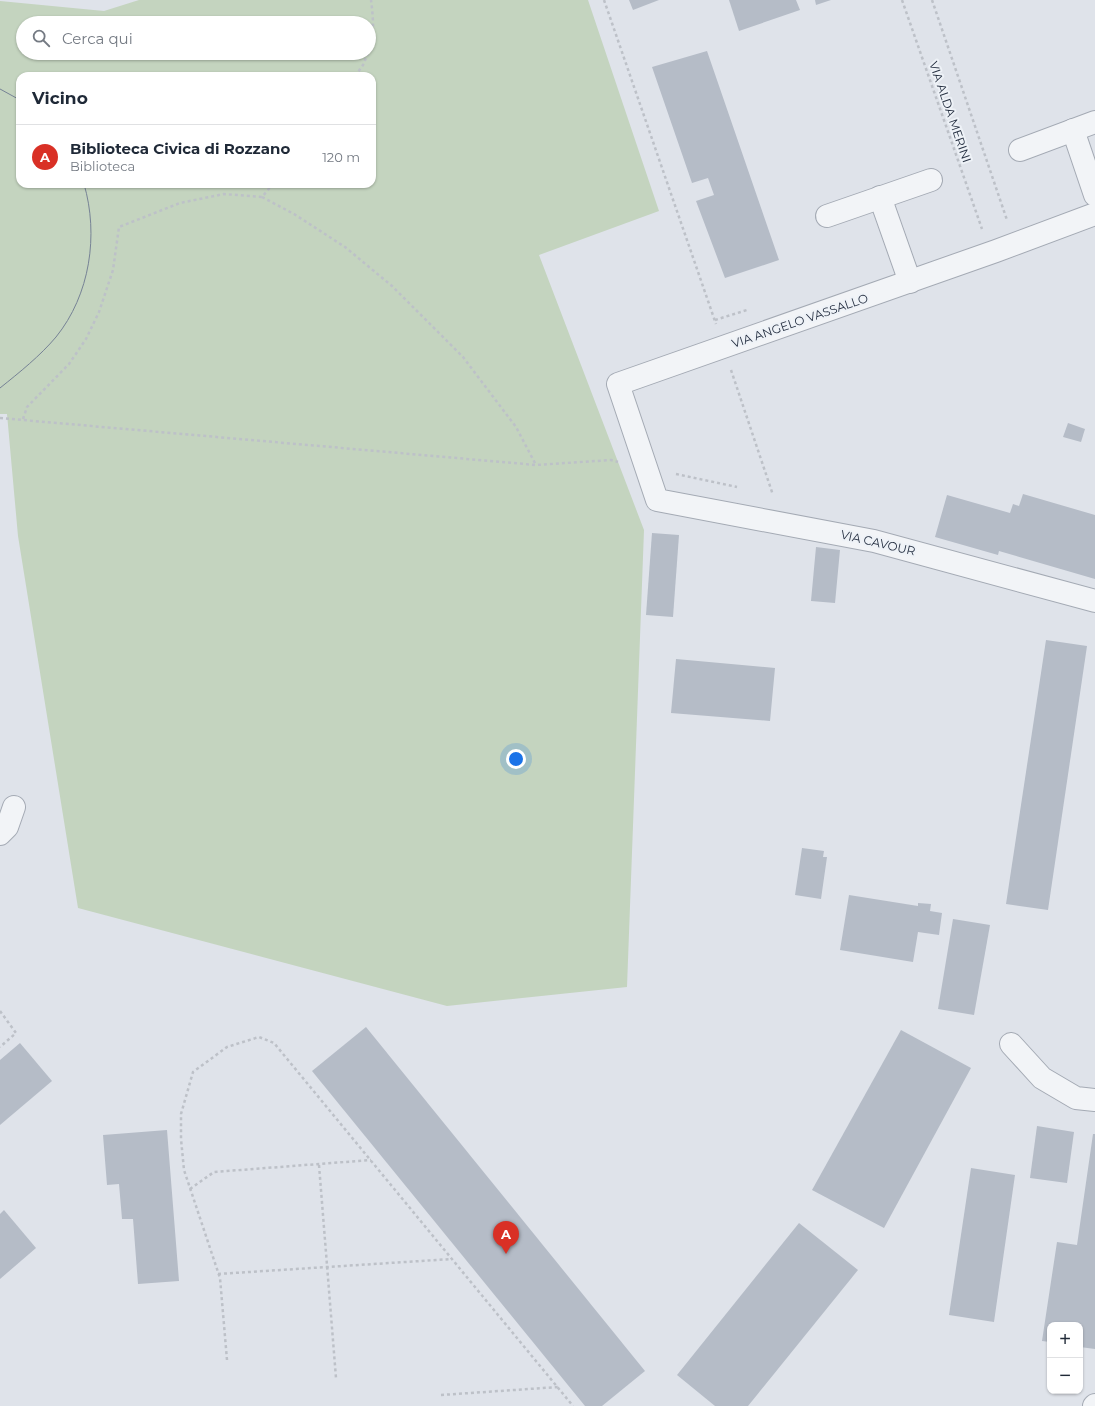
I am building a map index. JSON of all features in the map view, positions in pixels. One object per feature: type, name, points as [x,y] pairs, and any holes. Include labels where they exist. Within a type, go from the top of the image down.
[{"type":"street","points":[[1020,150],[1095,122]]},
{"type":"street","points":[[1073,130],[1095,195]]},
{"type":"street","points":[[827,216],[931,180]]},
{"type":"street","points":[[880,197],[910,282]]},
{"type":"street","name":"VIA ANGELO VASSALLO","points":[[657,500],[618,384],[1004,249],[1095,214]]},
{"type":"street","name":"VIA CAVOUR","points":[[657,500],[874,541],[1095,601]]},
{"type":"street","points":[[0,834],[7,827],[14,807]]},
{"type":"street","points":[[1011,1044],[1042,1078],[1076,1098],[1095,1100]]},
{"type":"path","points":[[371,0],[373,16]]},
{"type":"path","points":[[604,0],[773,495],[766,494]]},
{"type":"path","name":"VIA ALDA MERINI","points":[[902,0],[982,229]]},
{"type":"path","name":"VIA ALDA MERINI","points":[[932,0],[1007,220]]},
{"type":"path","points":[[358,72],[365,60]]},
{"type":"path","points":[[262,197],[270,188]]},
{"type":"path","points":[[22,419],[27,407],[69,364],[86,339],[99,312],[113,270],[119,227],[180,203],[224,194],[262,197],[294,214],[345,247],[392,286],[463,357],[516,427],[536,465]]},
{"type":"path","points":[[0,418],[536,465],[611,460],[743,489]]},
{"type":"path","points":[[0,1011],[16,1033],[0,1047]]},
{"type":"path","points":[[227,1360],[220,1278],[184,1170],[181,1114],[193,1072],[227,1047],[259,1037],[274,1043],[372,1160],[573,1406]]},
{"type":"path","points":[[190,1189],[214,1172],[372,1160]]},
{"type":"path","points":[[319,1165],[336,1378]]},
{"type":"path","points":[[218,1274],[452,1259]]},
{"type":"path","points":[[442,1395],[558,1387]]},
{"type":"green space","points":[[139,0],[588,0],[659,211],[539,255],[644,530],[627,987],[447,1006],[78,908],[18,536],[7,414],[0,414],[0,1],[104,11]]},
{"type":"building","points":[[629,0],[659,0],[633,10]]},
{"type":"building","points":[[729,0],[796,0],[800,10],[739,31]]},
{"type":"building","points":[[815,0],[831,0],[816,5]]},
{"type":"building","points":[[707,51],[779,260],[725,278],[696,201],[714,195],[708,178],[692,183],[652,67]]},
{"type":"building","points":[[1068,423],[1085,429],[1081,442],[1063,437]]},
{"type":"building","points":[[1023,494],[1095,515],[1095,579],[999,551],[998,555],[935,537],[947,495],[1010,513],[1013,504],[1019,506]]},
{"type":"building","points":[[652,533],[679,535],[673,617],[646,615]]},
{"type":"building","points":[[816,547],[840,550],[835,603],[811,601]]},
{"type":"building","points":[[1046,640],[1087,646],[1048,910],[1006,904]]},
{"type":"building","points":[[676,659],[775,668],[770,721],[671,713]]},
{"type":"building","points":[[802,848],[824,851],[823,857],[827,857],[821,899],[795,895]]},
{"type":"building","points":[[849,895],[918,906],[918,903],[931,904],[930,911],[942,913],[939,935],[918,932],[913,962],[840,950]]},
{"type":"building","points":[[953,919],[990,925],[974,1015],[938,1009]]},
{"type":"building","points":[[366,1027],[645,1371],[602,1406],[585,1406],[312,1071]]},
{"type":"building","points":[[901,1030],[971,1068],[884,1228],[812,1190]]},
{"type":"building","points":[[20,1043],[52,1081],[0,1125],[0,1060]]},
{"type":"building","points":[[1037,1126],[1074,1132],[1067,1183],[1030,1178]]},
{"type":"building","points":[[167,1130],[179,1281],[138,1284],[133,1219],[122,1219],[119,1184],[107,1185],[103,1135]]},
{"type":"building","points":[[1093,1134],[1095,1134],[1095,1349],[1083,1347],[1083,1322],[1047,1322],[1047,1342],[1042,1341],[1057,1242],[1077,1245]]},
{"type":"building","points":[[971,1168],[1015,1175],[994,1322],[949,1315]]},
{"type":"building","points":[[4,1210],[36,1248],[0,1279],[0,1214]]},
{"type":"building","points":[[799,1223],[858,1270],[748,1406],[715,1406],[677,1375]]},
{"type":"tram line","points":[[0,89],[16,98]]},
{"type":"tram line","points":[[0,388],[30,364],[50,344],[68,320],[77,303],[84,284],[91,244],[91,224],[85,188]]},
{"type":"place","name":"Biblioteca Civica di Rozzano","points":[[506,1254]]}]
